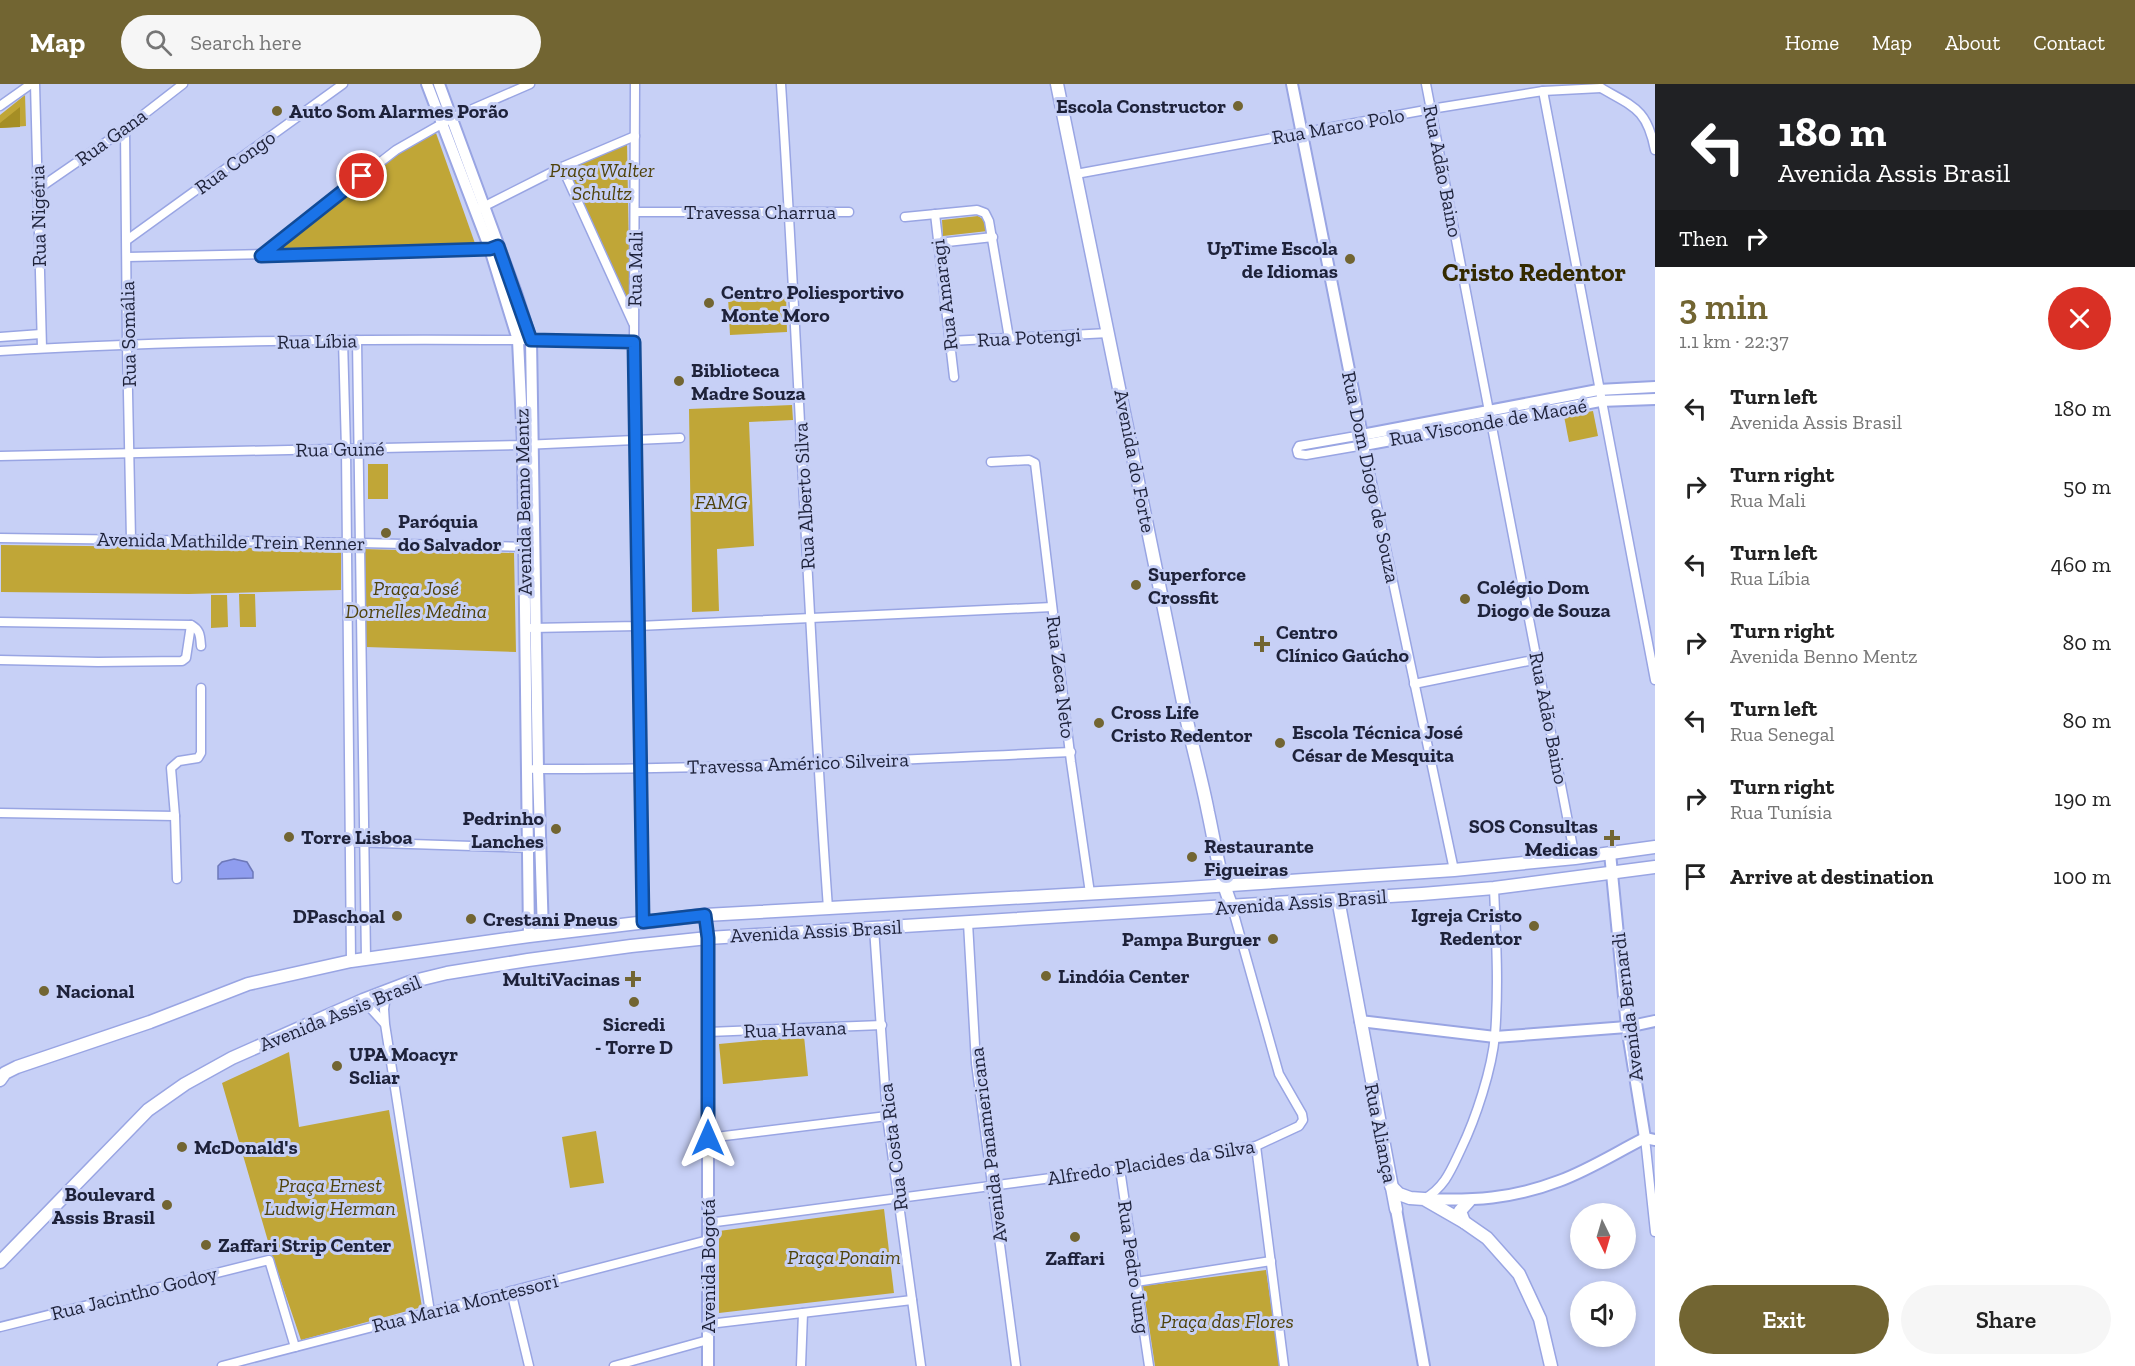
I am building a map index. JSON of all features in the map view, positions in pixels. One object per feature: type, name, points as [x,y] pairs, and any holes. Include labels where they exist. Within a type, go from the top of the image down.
[{"type":"main road","name":"Avenida do Forte","points":[[1057,84],[1186,716],[1223,885],[1232,907]]},
{"type":"main road","name":"Avenida Assis Brasil","points":[[0,1080],[17,1066],[150,1022],[248,984],[351,961],[543,934],[705,915],[1454,870],[1575,858],[1655,847]]},
{"type":"main road","name":"Avenida Assis Brasil","points":[[0,1262],[121,1137],[158,1103],[185,1084],[232,1058],[363,1000],[387,990],[447,973],[631,946],[708,938],[1232,907],[1494,888],[1655,867]]},
{"type":"main road","name":"Rua Aliança","points":[[1338,899],[1396,1209]]},
{"type":"main road","points":[[0,1065],[17,1066]]},
{"type":"main road","points":[[1391,1186],[1400,1194],[1410,1198],[1424,1199],[1487,1238],[1519,1274],[1540,1319],[1551,1366]]},
{"type":"main road","points":[[1396,1209],[1403,1200],[1410,1198]]},
{"type":"main road","points":[[1464,1222],[1460,1211],[1469,1201]]},
{"type":"street","points":[[0,106],[31,84]]},
{"type":"street","name":"Rua Nigéria","points":[[35,84],[42,348]]},
{"type":"street","name":"Rua Gana","points":[[38,189],[125,129],[183,84]]},
{"type":"street","name":"Rua Congo","points":[[127,240],[343,84]]},
{"type":"street","name":"Avenida Benno Mentz","points":[[428,84],[447,121],[531,340],[528,445],[531,678],[526,769],[529,936]]},
{"type":"street","name":"Avenida Benno Mentz","points":[[439,84],[447,121]]},
{"type":"street","points":[[261,256],[396,150],[447,121],[530,84]]},
{"type":"street","name":"Rua Mali","points":[[634,84],[634,342],[643,922]]},
{"type":"street","name":"Rua Alberto Silva","points":[[781,84],[817,764],[828,908]]},
{"type":"street","name":"Rua Dom Diogo de Souza","points":[[1292,84],[1363,440],[1454,870]]},
{"type":"street","name":"Rua Adão Baino","points":[[1426,84],[1575,858]]},
{"type":"street","points":[[1604,86],[1630,104],[1646,119],[1651,129],[1655,150]]},
{"type":"street","name":"Rua Marco Polo","points":[[1076,174],[1431,109],[1543,91],[1604,86]]},
{"type":"street","points":[[1543,91],[1599,396],[1655,680]]},
{"type":"street","name":"Rua Somália","points":[[125,129],[126,344],[131,540]]},
{"type":"street","points":[[479,209],[562,167],[635,136]]},
{"type":"street","points":[[562,167],[634,326]]},
{"type":"street","points":[[905,217],[977,210],[985,213],[993,237],[1009,338]]},
{"type":"street","name":"Travessa Charrua","points":[[635,212],[849,212]]},
{"type":"street","name":"Rua Amaragi","points":[[935,214],[954,377]]},
{"type":"street","points":[[938,243],[993,237]]},
{"type":"street","points":[[127,257],[261,256],[494,247]]},
{"type":"street","name":"Avenida Benno Mentz","points":[[494,247],[518,340],[528,445]]},
{"type":"street","name":"Rua Potengi","points":[[950,340],[1109,333]]},
{"type":"street","points":[[0,337],[41,334]]},
{"type":"street","points":[[343,340],[351,961]]},
{"type":"street","name":"Rua Líbia","points":[[0,351],[126,344],[343,340],[634,342]]},
{"type":"street","points":[[357,340],[366,959]]},
{"type":"street","name":"Rua Visconde de Macaé","points":[[1363,440],[1299,446],[1297,450],[1298,454],[1306,455],[1363,440],[1655,387]]},
{"type":"street","name":"Rua Visconde de Macaé","points":[[1599,396],[1655,399]]},
{"type":"street","name":"Rua Guiné","points":[[0,456],[528,445],[680,438]]},
{"type":"street","name":"Rua Zeca Neto","points":[[991,462],[1034,461],[1090,893]]},
{"type":"street","name":"Avenida Mathilde Trein Renner","points":[[0,538],[347,542],[529,547]]},
{"type":"street","points":[[531,628],[638,626],[1052,607]]},
{"type":"street","points":[[0,622],[191,626],[197,628],[201,646]]},
{"type":"street","points":[[0,660],[182,661],[186,658],[189,649],[191,626]]},
{"type":"street","points":[[1414,684],[1538,659]]},
{"type":"street","name":"Avenida Benno Mentz","points":[[531,678],[538,769],[543,934]]},
{"type":"street","points":[[177,879],[171,768],[179,761],[198,758],[201,753],[201,688]]},
{"type":"street","points":[[348,694],[362,694]]},
{"type":"street","name":"Travessa Américo Silveira","points":[[526,769],[641,769],[817,764],[1071,752]]},
{"type":"street","points":[[0,813],[175,816]]},
{"type":"street","points":[[350,843],[540,848]]},
{"type":"street","name":"Avenida Bernardi","points":[[1610,853],[1627,1027],[1650,1139],[1655,1232]]},
{"type":"street","points":[[1424,1199],[1438,1191],[1449,1174],[1467,1137],[1485,1083],[1495,1037],[1497,964],[1494,888]]},
{"type":"street","points":[[350,902],[364,902]]},
{"type":"street","name":"Alfredo Placides da Silva","points":[[708,1223],[1120,1169],[1256,1146],[1299,1126],[1303,1120],[1302,1114],[1278,1074],[1232,907]]},
{"type":"street","name":"Avenida Bogotá","points":[[705,915],[708,938],[708,1366]]},
{"type":"street","name":"Avenida Panamericana","points":[[968,922],[976,1063],[1016,1366]]},
{"type":"street","name":"Rua Costa Rica","points":[[874,928],[887,1116],[921,1366]]},
{"type":"street","points":[[387,990],[384,1009],[385,1024],[430,1312]]},
{"type":"street","points":[[363,1000],[385,1024]]},
{"type":"street","points":[[1360,1021],[1495,1037],[1627,1027],[1655,1021]]},
{"type":"street","name":"Rua Havana","points":[[708,1032],[882,1025]]},
{"type":"street","points":[[708,1138],[887,1116]]},
{"type":"street","points":[[1424,1199],[1469,1201],[1520,1194],[1561,1181],[1650,1139]]},
{"type":"street","points":[[1256,1146],[1284,1366]]},
{"type":"street","name":"Rua Pedro Jung","points":[[1120,1169],[1149,1366]]},
{"type":"street","name":"Rua Aliança","points":[[1396,1209],[1424,1366]]},
{"type":"street","name":"Rua Maria Montessori","points":[[222,1366],[708,1240]]},
{"type":"street","name":"Rua Jacintho Godoy","points":[[0,1328],[269,1260],[295,1347]]},
{"type":"street","points":[[1136,1282],[1271,1261]]},
{"type":"street","points":[[511,1291],[529,1366]]},
{"type":"street","points":[[708,1324],[912,1300]]},
{"type":"street","points":[[801,1366],[803,1313]]},
{"type":"street","points":[[614,1366],[708,1340]]},
{"type":"green space","points":[[25,95],[26,126],[0,128],[0,115]]},
{"type":"green space","points":[[436,133],[477,249],[276,250],[398,153]]},
{"type":"green space","name":"Praça Walter Schultz","points":[[627,142],[630,310],[568,170]]},
{"type":"green space","points":[[978,216],[986,221],[988,231],[943,236],[942,220]]},
{"type":"green space","points":[[786,294],[787,332],[730,335],[728,297]]},
{"type":"green space","name":"FAMG","points":[[792,405],[793,420],[749,422],[754,546],[717,549],[719,611],[692,612],[689,409]]},
{"type":"green space","points":[[1593,411],[1598,436],[1569,442],[1564,416]]},
{"type":"green space","points":[[368,464],[388,464],[388,499],[368,499]]},
{"type":"green space","points":[[1,545],[341,549],[341,590],[189,594],[1,592]]},
{"type":"green space","name":"Praça José Dornelles Medina","points":[[362,549],[514,553],[516,652],[366,647],[365,557]]},
{"type":"green space","points":[[239,594],[255,594],[256,627],[240,627]]},
{"type":"green space","points":[[211,595],[227,595],[228,627],[211,628]]},
{"type":"green space","points":[[804,1036],[808,1076],[723,1084],[719,1044]]},
{"type":"green space","name":"Praça Ernest Ludwig Herman","points":[[289,1052],[299,1127],[389,1110],[422,1307],[301,1340],[272,1255],[222,1083]]},
{"type":"green space","points":[[596,1131],[604,1183],[570,1188],[562,1137]]},
{"type":"green space","name":"Praça Ponaim","points":[[884,1209],[894,1293],[719,1313],[719,1231]]},
{"type":"green space","name":"Praça das Flores","points":[[1266,1270],[1280,1366],[1155,1366],[1143,1286]]},
{"type":"shaded area","points":[[20,107],[20,127],[0,128],[0,123]]},
{"type":"water","points":[[234,859],[247,862],[253,872],[253,878],[218,879],[218,866],[222,862]]},
{"type":"place","name":"Escola Constructor","points":[[1238,106]]},
{"type":"place","name":"Auto Som Alarmes Porão","points":[[277,111]]},
{"type":"place","name":"UpTime Escola de Idiomas","points":[[1350,259]]},
{"type":"place","name":"Centro Poliesportivo Monte Moro","points":[[709,303]]},
{"type":"place","name":"Biblioteca Madre Souza","points":[[679,381]]},
{"type":"place","name":"Paróquia do Salvador","points":[[386,533]]},
{"type":"place","name":"Superforce Crossfit","points":[[1136,585]]},
{"type":"place","name":"Colégio Dom Diogo de Souza","points":[[1465,599]]},
{"type":"place","name":"Centro Clínico Gaúcho","points":[[1262,644]]},
{"type":"place","name":"Cross Life Cristo Redentor","points":[[1099,723]]},
{"type":"place","name":"Escola Técnica José César de Mesquita","points":[[1280,743]]},
{"type":"place","name":"Pedrinho Lanches","points":[[556,829]]},
{"type":"place","name":"Torre Lisboa","points":[[289,837]]},
{"type":"place","name":"SOS Consultas Medicas","points":[[1612,838]]},
{"type":"place","name":"Restaurante Figueiras","points":[[1192,857]]},
{"type":"place","name":"DPaschoal","points":[[397,916]]},
{"type":"place","name":"Crestani Pneus","points":[[471,919]]},
{"type":"place","name":"Igreja Cristo Redentor","points":[[1534,926]]},
{"type":"place","name":"Pampa Burguer","points":[[1273,939]]},
{"type":"place","name":"Lindóia Center","points":[[1046,976]]},
{"type":"place","name":"MultiVacinas","points":[[633,979]]},
{"type":"place","name":"Nacional","points":[[44,991]]},
{"type":"place","name":"Sicredi - Torre D","points":[[634,1002]]},
{"type":"place","name":"UPA Moacyr Scliar","points":[[337,1066]]},
{"type":"place","name":"McDonald's","points":[[182,1147]]},
{"type":"place","name":"Boulevard Assis Brasil","points":[[167,1205]]},
{"type":"place","name":"Zaffari","points":[[1075,1237]]},
{"type":"place","name":"Zaffari Strip Center","points":[[206,1245]]},
{"type":"district","name":"Cristo Redentor","points":[[1534,272]]},
{"type":"route","points":[[362,176],[261,256],[490,249],[498,246],[531,340],[634,342],[643,922],[705,915],[708,938],[708,1138]]}]
